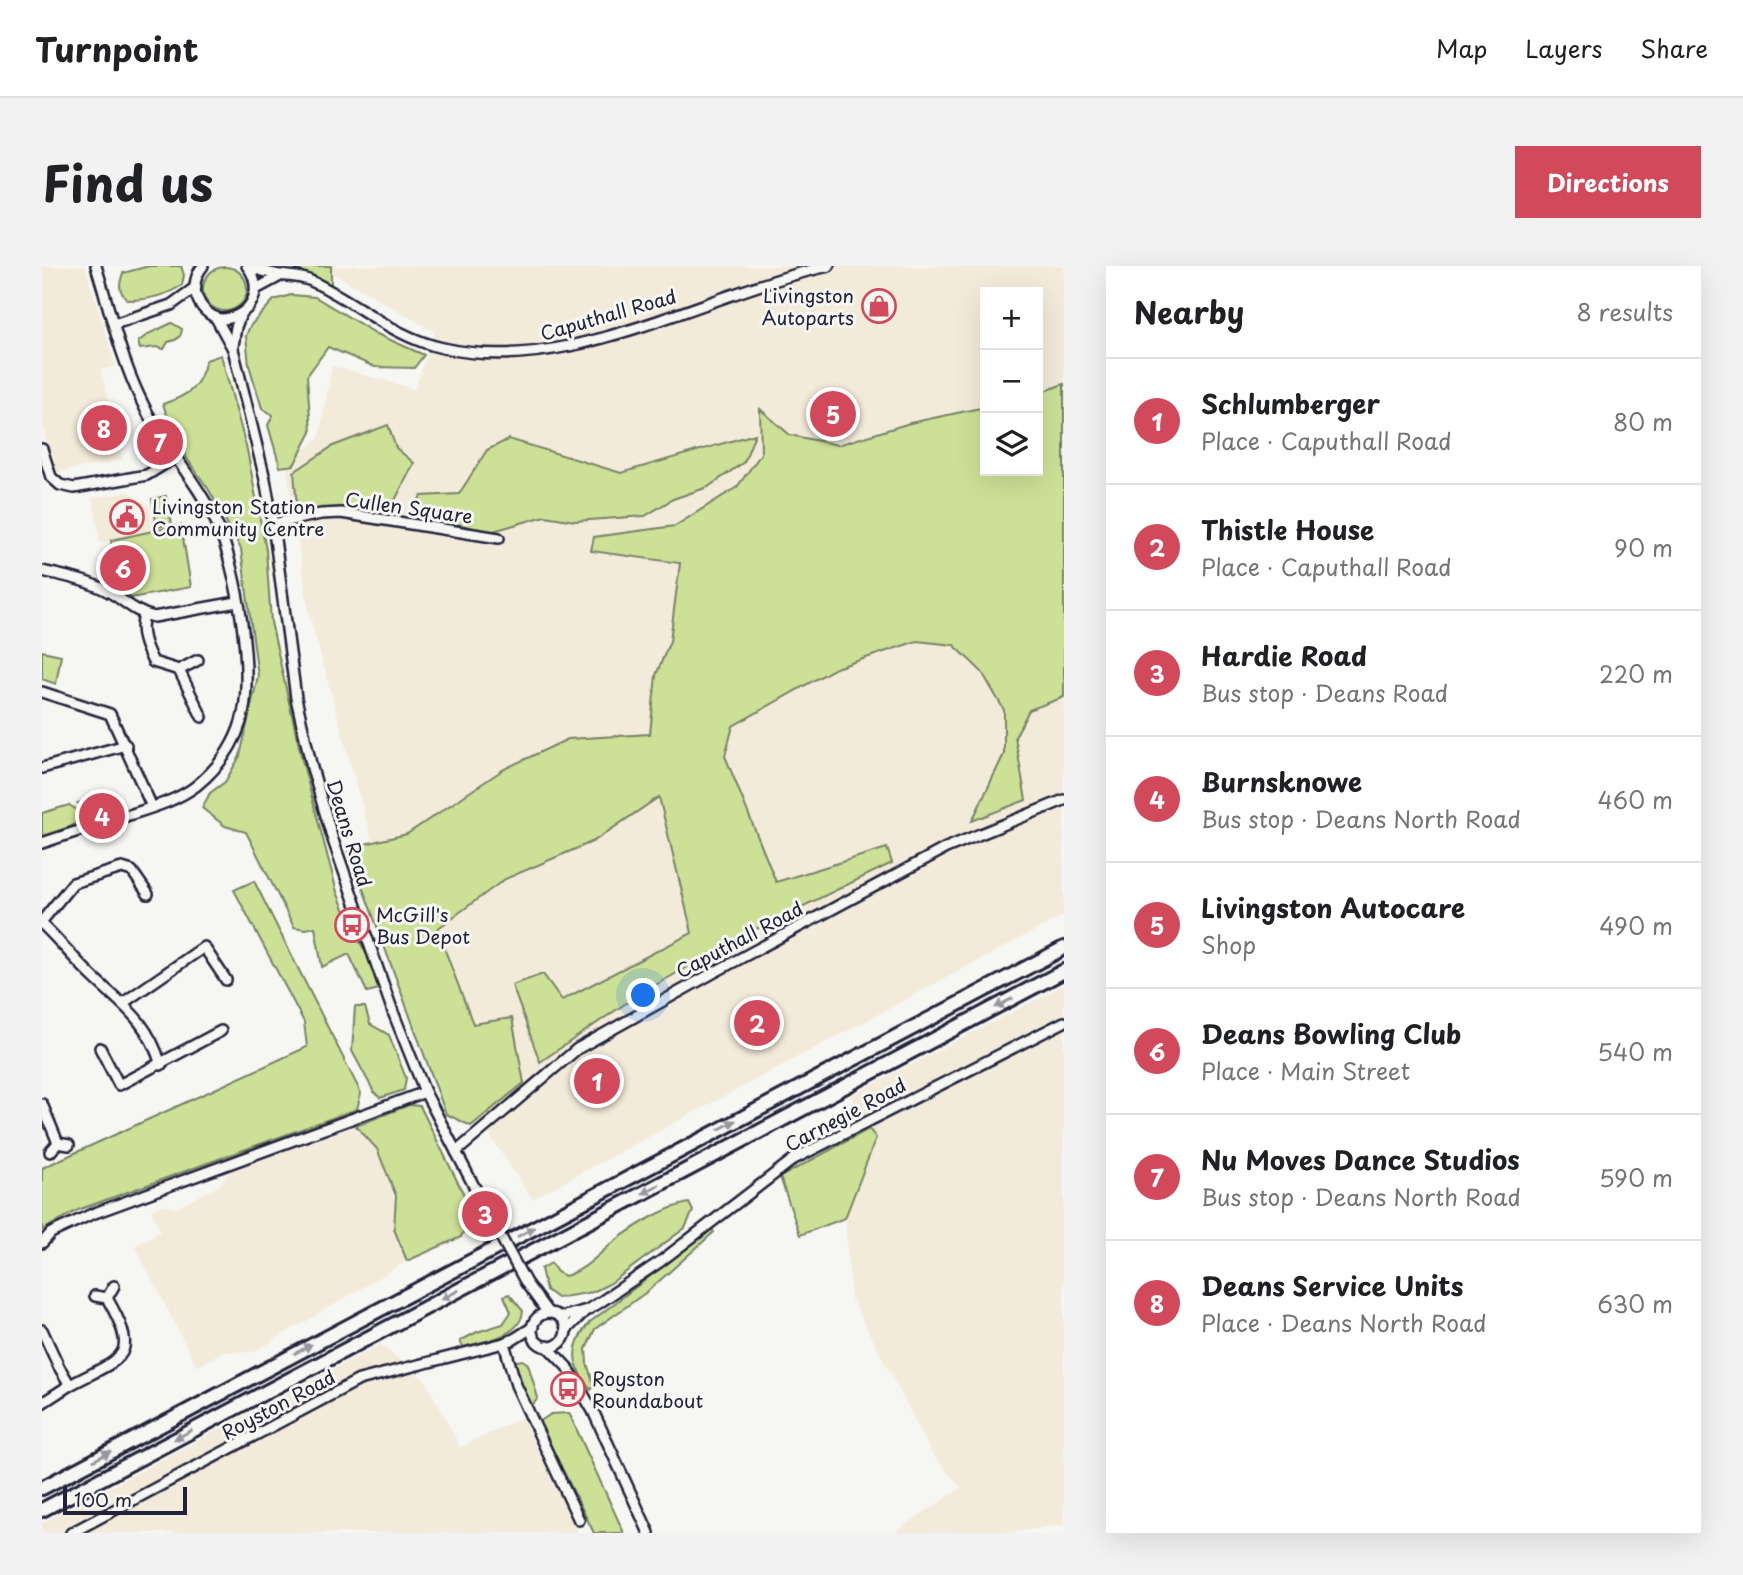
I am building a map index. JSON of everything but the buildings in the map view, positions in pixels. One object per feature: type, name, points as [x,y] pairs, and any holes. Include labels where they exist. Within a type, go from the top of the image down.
[{"type":"highway","points":[[42,1488],[1064,948]]},
{"type":"highway","points":[[42,1510],[1064,971]]},
{"type":"street","points":[[42,843],[152,807],[194,787],[215,768],[232,743],[241,721],[246,697],[237,602],[229,555],[216,523],[144,406],[128,371],[96,266]]},
{"type":"street","name":"Caputhall Road","points":[[247,267],[311,281],[411,338],[439,348],[497,355],[525,354],[590,340],[818,267],[829,266]]},
{"type":"street","points":[[199,305],[196,287],[201,267]]},
{"type":"street","points":[[247,267],[253,274],[256,289],[282,275]]},
{"type":"street","points":[[114,324],[171,304],[196,287]]},
{"type":"street","name":"Deans Road","points":[[233,349],[236,327],[241,314],[252,303],[256,289]]},
{"type":"street","points":[[171,304],[199,305],[216,318],[228,319],[241,314]]},
{"type":"street","name":"Deans Road","points":[[216,318],[233,349],[265,479],[296,698],[312,768],[354,904],[425,1092],[533,1296],[548,1313]]},
{"type":"street","points":[[42,449],[51,477],[60,485],[74,488],[147,475],[176,457]]},
{"type":"street","name":"Cullen Square","points":[[273,524],[321,514],[341,513],[499,538]]},
{"type":"street","points":[[42,571],[94,586],[112,594],[144,615],[165,616],[237,602]]},
{"type":"street","points":[[144,615],[141,624],[144,643],[153,662],[179,670],[198,660]]},
{"type":"street","points":[[179,670],[196,698],[202,717]]},
{"type":"street","points":[[42,692],[110,713],[152,807]]},
{"type":"street","points":[[42,768],[126,745]]},
{"type":"street","name":"Caputhall Road","points":[[456,1152],[577,1049],[946,848],[1064,800]]},
{"type":"street","points":[[148,894],[132,871],[122,868],[73,883],[42,923],[89,974],[130,1009],[146,1031],[161,1065]]},
{"type":"street","points":[[123,1003],[204,947],[226,980]]},
{"type":"street","name":"Carnegie Road","points":[[566,1330],[587,1310],[661,1261],[794,1159],[1064,1022]]},
{"type":"street","name":"Carnegie Road","points":[[1029,1041],[1064,1030]]},
{"type":"street","points":[[100,1048],[119,1085],[221,1031]]},
{"type":"street","points":[[42,1242],[51,1233],[92,1214],[425,1092]]},
{"type":"street","points":[[42,1104],[58,1143]]},
{"type":"street","points":[[58,1143],[69,1144]]},
{"type":"street","points":[[50,1152],[58,1143]]},
{"type":"street","points":[[107,1298],[114,1286]]},
{"type":"street","points":[[95,1296],[107,1298]]},
{"type":"street","name":"Deans Road","points":[[533,1296],[535,1322]]},
{"type":"street","points":[[42,1404],[122,1354],[126,1342],[107,1298]]},
{"type":"street","name":"Carnegie Road","points":[[561,1317],[587,1310]]},
{"type":"street","points":[[568,1368],[563,1340],[566,1330],[561,1317],[548,1313],[535,1322],[536,1339],[547,1346],[568,1368],[593,1411],[649,1533]]},
{"type":"street","name":"Royston Road","points":[[71,1533],[359,1380],[504,1343],[514,1339],[535,1322]]},
{"type":"street","points":[[42,1331],[71,1385]]},
{"type":"street","name":"Royston Road","points":[[514,1339],[536,1339]]},
{"type":"street","points":[[547,1346],[563,1340]]},
{"type":"street","points":[[504,1343],[516,1385],[579,1520]]},
{"type":"shaded area","points":[[42,266],[85,266],[116,366],[101,370],[122,460],[54,473],[42,424]]},
{"type":"shaded area","points":[[331,266],[1064,266],[1064,915],[532,1199],[427,1041],[309,613],[286,464],[319,438],[332,366],[415,389],[435,332],[331,272]]},
{"type":"shaded area","points":[[129,492],[150,506],[154,531],[100,543],[93,498]]},
{"type":"shaded area","points":[[1064,985],[1064,1524],[1011,1533],[893,1533],[961,1488],[933,1455],[851,1298],[845,1218],[876,1138],[850,1096]]},
{"type":"shaded area","points":[[356,1126],[377,1149],[395,1201],[394,1229],[407,1261],[254,1352],[222,1352],[197,1367],[135,1246],[161,1231],[151,1211],[162,1205],[176,1208],[217,1187],[232,1170]]},
{"type":"shaded area","points":[[380,1344],[426,1381],[460,1447],[522,1418],[578,1533],[42,1533],[42,1523]]},
{"type":"green space","points":[[149,266],[181,266],[184,275],[182,285],[156,297],[127,300],[120,287],[123,273]]},
{"type":"green space","points":[[289,266],[331,266],[331,285]]},
{"type":"green space","points":[[225,267],[240,274],[247,289],[240,304],[225,311],[210,304],[203,289],[210,274]]},
{"type":"green space","points":[[291,295],[315,297],[377,334],[424,355],[414,368],[375,367],[328,347],[307,376],[311,432],[294,465],[280,467],[268,425],[273,415],[262,408],[249,365],[246,336],[250,326],[274,300]]},
{"type":"green space","points":[[172,323],[182,329],[178,338],[168,342],[164,349],[140,349],[138,342],[148,334]]},
{"type":"green space","points":[[221,355],[247,450],[266,550],[271,622],[303,764],[337,892],[368,957],[379,989],[367,992],[349,954],[322,967],[315,927],[294,927],[246,832],[225,826],[202,808],[210,793],[225,782],[240,756],[258,676],[241,549],[209,490],[188,460],[163,404],[192,390],[200,378],[206,360]]},
{"type":"green space","points":[[1064,384],[1064,697],[1029,710],[1015,737],[1026,800],[972,821],[1004,754],[1004,710],[982,672],[954,645],[917,641],[836,668],[733,726],[725,756],[776,882],[887,848],[892,863],[748,933],[638,995],[540,1062],[512,985],[543,974],[562,1000],[692,933],[659,797],[594,841],[505,879],[437,929],[473,1024],[512,1018],[524,1083],[471,1126],[446,1114],[348,848],[407,834],[504,769],[568,739],[650,734],[656,675],[670,641],[680,563],[591,551],[594,537],[675,526],[737,487],[761,454],[760,409],[790,435],[838,445],[910,423],[980,408],[980,476],[1043,476],[1043,391]]},
{"type":"green space","points":[[388,425],[396,448],[414,463],[389,512],[297,508],[294,472],[333,446]]},
{"type":"green space","points":[[755,434],[744,462],[708,487],[673,499],[645,516],[575,521],[545,516],[490,532],[412,513],[421,496],[459,494],[487,450],[509,439],[621,473]]},
{"type":"green space","points":[[166,496],[172,524],[157,527],[152,499]]},
{"type":"green space","points":[[181,525],[191,587],[131,598],[119,583],[111,540]]},
{"type":"green space","points":[[42,651],[61,655],[56,684],[42,679]]},
{"type":"green space","points":[[109,794],[101,808],[90,810],[78,803]]},
{"type":"green space","points":[[69,805],[84,814],[72,826],[42,836],[42,813]]},
{"type":"green space","points":[[254,881],[361,1093],[357,1109],[78,1210],[42,1230],[42,1168],[307,1047],[304,1022],[234,890]]},
{"type":"green space","points":[[355,1007],[365,1007],[370,1024],[389,1035],[406,1078],[404,1090],[380,1098],[374,1092],[352,1051]]},
{"type":"green space","points":[[409,1105],[420,1106],[472,1211],[461,1237],[407,1261],[394,1229],[396,1196],[377,1149],[356,1126]]},
{"type":"green space","points":[[869,1129],[876,1138],[845,1218],[800,1235],[780,1177]]},
{"type":"green space","points":[[689,1203],[693,1211],[685,1228],[611,1283],[593,1292],[557,1298],[546,1290],[541,1269],[551,1263],[557,1272],[565,1276],[573,1273],[644,1222],[671,1208]]},
{"type":"green space","points":[[712,1229],[714,1232],[648,1291],[595,1329],[586,1349],[594,1386],[591,1390],[576,1364],[576,1348],[583,1331],[590,1322]]},
{"type":"green space","points":[[509,1294],[523,1311],[515,1327],[499,1337],[463,1347],[460,1341],[477,1332],[503,1324],[511,1312],[504,1296]]},
{"type":"green space","points":[[523,1360],[528,1364],[538,1398],[531,1407],[516,1374],[516,1361]]},
{"type":"green space","points":[[569,1413],[624,1533],[594,1533],[539,1422],[551,1414]]},
{"type":"place","name":"Livingston Autoparts","points":[[879,306]]},
{"type":"place","name":"Livingston Autocare","points":[[833,414]]},
{"type":"place","name":"Deans Service Units","points":[[104,428]]},
{"type":"place","name":"Nu Moves Dance Studios","points":[[160,442]]},
{"type":"place","name":"Livingston Station Community Centre","points":[[127,517]]},
{"type":"place","name":"Deans Bowling Club","points":[[123,568]]},
{"type":"place","name":"Burnsknowe","points":[[102,816]]},
{"type":"place","name":"McGill's Bus Depot","points":[[352,925]]},
{"type":"place","name":"Thistle House","points":[[757,1023]]},
{"type":"place","name":"Schlumberger","points":[[597,1081]]},
{"type":"place","name":"Hardie Road","points":[[485,1214]]},
{"type":"place","name":"Royston Roundabout","points":[[568,1389]]}]
